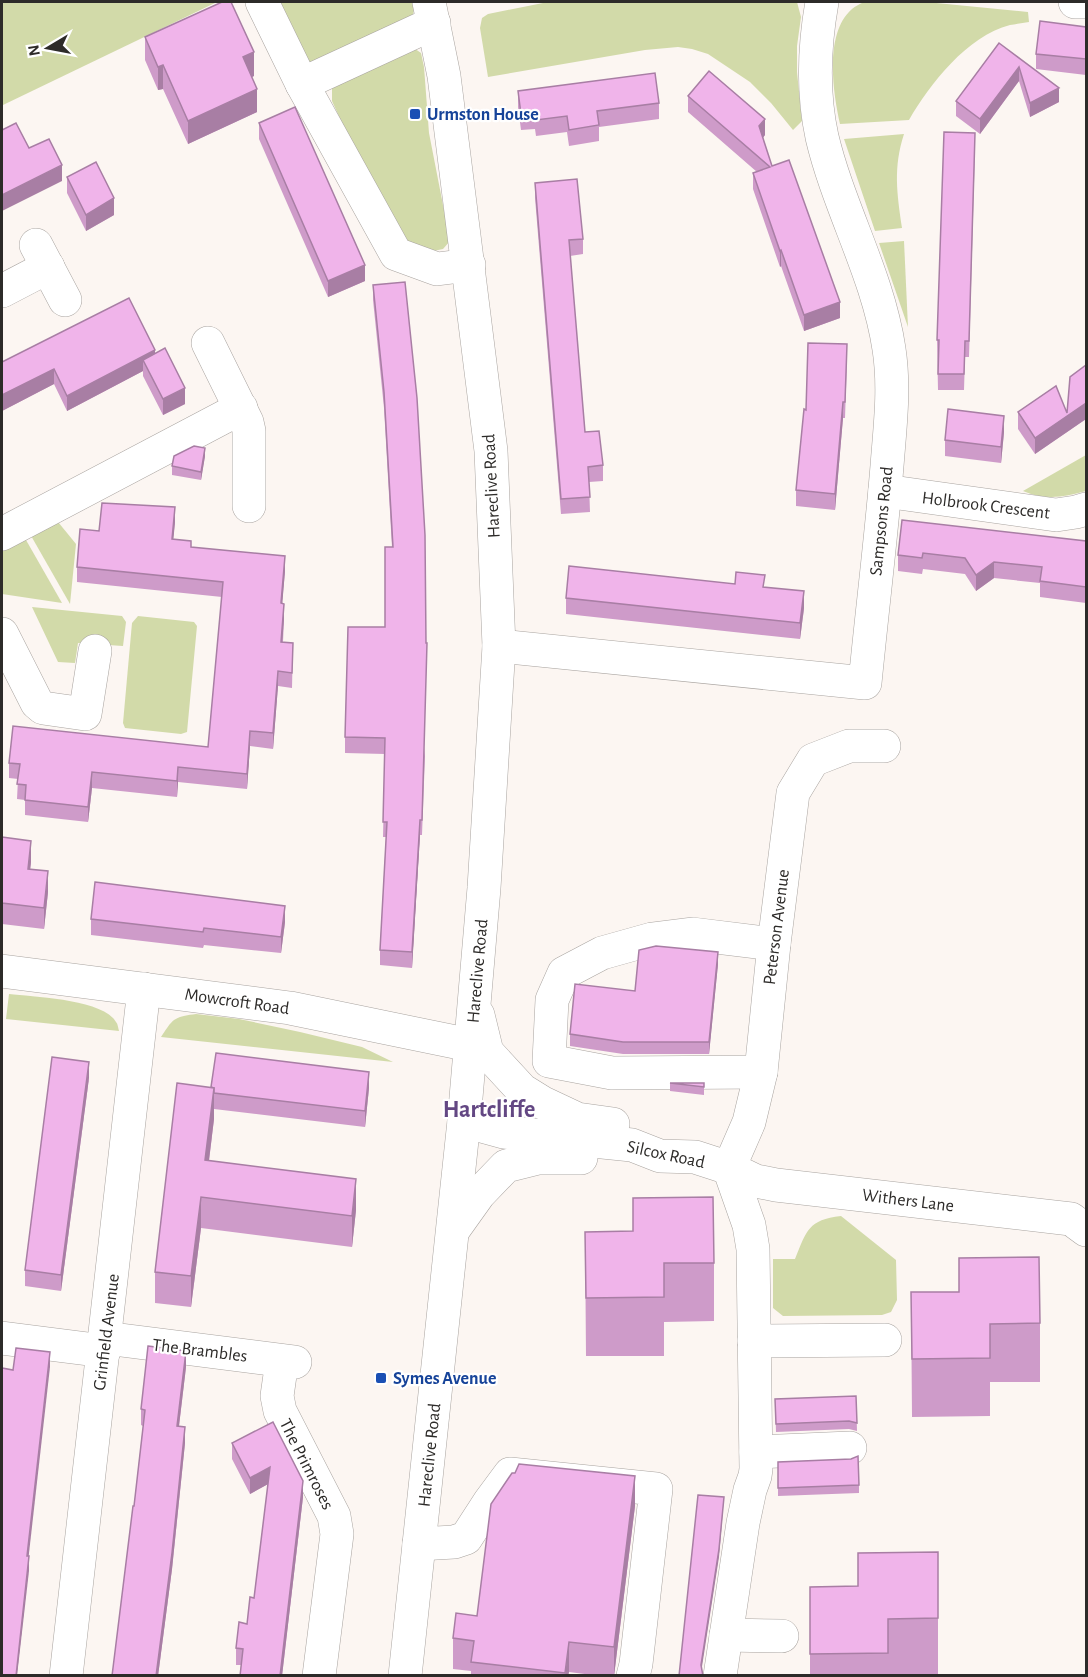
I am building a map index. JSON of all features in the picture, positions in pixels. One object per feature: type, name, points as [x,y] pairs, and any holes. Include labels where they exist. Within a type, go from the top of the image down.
[{"type":"street","points":[[262,2],[302,84],[396,254],[437,269],[469,265]]},
{"type":"street","name":"Sampsons Road","points":[[499,646],[865,683],[885,491],[892,398],[890,350],[880,303],[822,136],[818,111],[815,56],[822,2]]},
{"type":"street","points":[[1076,2],[1086,2]]},
{"type":"street","name":"Hareclive Road","points":[[302,84],[437,8],[491,451],[499,646],[484,888],[453,1231],[405,1676]]},
{"type":"street","points":[[2,291],[42,256],[65,300]]},
{"type":"street","points":[[207,343],[248,422],[249,506]]},
{"type":"street","points":[[2,534],[241,408]]},
{"type":"street","name":"Holbrook Crescent","points":[[885,491],[1056,515],[1086,509]]},
{"type":"street","points":[[2,634],[37,703],[44,708],[85,714],[94,651]]},
{"type":"street","name":"Peterson Avenue","points":[[729,1168],[749,1122],[761,1072],[793,793],[813,760],[849,746],[884,746]]},
{"type":"street","points":[[761,1072],[612,1073],[549,1061],[552,1000],[564,974],[602,953],[652,939],[692,934],[774,944]]},
{"type":"street","name":"Mowcroft Road","points":[[2,971],[290,1008],[470,1045]]},
{"type":"street","name":"Grinfield Avenue","points":[[66,1676],[144,988]]},
{"type":"street","points":[[474,1000],[487,1052],[522,1090],[577,1119],[628,1126],[694,1157]]},
{"type":"street","name":"Silcox Road","points":[[464,1121],[504,1132],[632,1145],[660,1156],[694,1157],[729,1168],[749,1225],[753,1249],[756,1452],[755,1476],[743,1523],[720,1676]]},
{"type":"street","points":[[453,1231],[479,1194],[506,1166],[538,1158],[583,1158],[631,1162],[660,1156]]},
{"type":"street","name":"Withers Lane","points":[[729,1168],[756,1181],[776,1185],[1071,1219],[1086,1230]]},
{"type":"street","name":"The Brambles","points":[[2,1338],[288,1362]]},
{"type":"street","points":[[754,1341],[885,1340]]},
{"type":"street","name":"The Primroses","points":[[288,1362],[277,1396],[280,1411],[334,1516],[337,1534],[319,1676]]},
{"type":"street","points":[[756,1452],[850,1448]]},
{"type":"street","points":[[419,1544],[454,1542],[466,1538],[510,1474],[656,1489],[633,1676]]},
{"type":"street","points":[[726,1635],[782,1636]]},
{"type":"green space","points":[[2,2],[217,2],[3,105]]},
{"type":"green space","points":[[270,2],[413,2],[415,5],[412,19],[314,65],[302,63]]},
{"type":"green space","points":[[548,2],[797,2],[801,17],[797,46],[797,72],[802,121],[793,130],[750,82],[708,54],[678,47],[645,50],[488,77],[480,28],[482,18],[488,14]]},
{"type":"green space","points":[[864,2],[926,2],[1028,12],[1029,22],[1010,25],[994,31],[965,50],[939,77],[909,120],[840,124],[833,80],[834,48],[843,20],[853,8]]},
{"type":"green space","points":[[408,44],[421,53],[424,67],[429,133],[450,241],[443,249],[419,254],[397,243],[332,101],[332,87]]},
{"type":"green space","points":[[904,134],[897,169],[902,228],[875,231],[844,139]]},
{"type":"green space","points":[[904,241],[908,327],[879,243]]},
{"type":"green space","points":[[1086,455],[1086,491],[1055,497],[1039,496],[1023,491]]},
{"type":"green space","points":[[54,517],[76,544],[70,604],[30,534]]},
{"type":"green space","points":[[22,533],[62,603],[2,594],[2,545]]},
{"type":"green space","points":[[32,607],[122,616],[126,622],[123,646],[78,643],[75,663],[58,662]]},
{"type":"green space","points":[[138,616],[194,622],[197,626],[187,732],[181,734],[125,728],[123,723],[132,623]]},
{"type":"green space","points":[[9,994],[67,1000],[97,1008],[109,1014],[117,1023],[119,1031],[6,1019]]},
{"type":"green space","points":[[196,1014],[239,1019],[362,1047],[393,1062],[161,1037],[174,1020]]},
{"type":"green space","points":[[841,1216],[896,1260],[897,1300],[891,1312],[882,1315],[783,1316],[773,1308],[773,1259],[795,1259],[810,1228],[822,1220]]},
{"type":"building","points":[[222,2],[231,2],[254,52],[243,57],[257,89],[188,121],[163,65],[158,67],[145,37]]},
{"type":"building","points":[[1040,21],[1086,27],[1086,59],[1036,54]]},
{"type":"building","points":[[999,43],[1059,88],[1030,103],[1019,67],[980,119],[956,101]]},
{"type":"building","points":[[709,71],[765,119],[759,126],[772,166],[789,160],[840,302],[804,315],[753,173],[770,167],[688,96]]},
{"type":"building","points":[[655,73],[659,103],[597,111],[599,125],[569,130],[567,116],[536,120],[535,113],[521,114],[518,91]]},
{"type":"building","points":[[295,107],[365,265],[328,281],[259,123]]},
{"type":"building","points":[[16,123],[29,148],[49,139],[62,165],[2,195],[2,130]]},
{"type":"building","points":[[944,132],[975,133],[969,341],[965,341],[964,374],[938,374],[939,340],[937,340]]},
{"type":"building","points":[[96,162],[114,198],[86,215],[67,177]]},
{"type":"building","points":[[577,179],[583,239],[569,240],[585,432],[599,431],[603,465],[588,467],[590,497],[561,499],[535,183]]},
{"type":"building","points":[[405,282],[417,398],[425,535],[427,643],[422,820],[420,820],[412,952],[380,950],[387,822],[383,822],[385,738],[345,737],[348,627],[385,627],[385,547],[393,547],[384,392],[373,285]]},
{"type":"building","points":[[129,298],[155,350],[67,396],[54,369],[2,395],[2,362]]},
{"type":"building","points":[[808,343],[847,344],[845,402],[843,402],[835,494],[796,490],[804,409],[806,410]]},
{"type":"building","points":[[165,348],[185,388],[163,399],[143,360]]},
{"type":"building","points":[[1086,365],[1086,403],[1035,438],[1018,412],[1056,386],[1067,413],[1070,377]]},
{"type":"building","points":[[948,409],[1004,416],[1001,447],[945,440]]},
{"type":"building","points":[[194,446],[205,448],[201,472],[172,466],[174,456]]},
{"type":"building","points":[[102,503],[175,507],[172,539],[191,541],[191,547],[285,556],[281,603],[284,604],[281,642],[293,643],[292,673],[278,671],[273,733],[250,731],[247,774],[178,767],[177,781],[92,772],[88,807],[25,800],[26,785],[17,784],[20,764],[9,763],[13,726],[208,747],[223,582],[77,567],[80,529],[99,531]]},
{"type":"building","points":[[902,520],[1086,541],[1086,587],[1040,581],[1042,567],[994,562],[976,575],[965,558],[923,553],[922,558],[898,555]]},
{"type":"building","points":[[569,566],[735,584],[736,572],[765,575],[763,587],[804,591],[800,623],[566,598]]},
{"type":"building","points":[[2,837],[31,841],[28,869],[48,871],[44,908],[2,903]]},
{"type":"building","points":[[95,882],[285,906],[281,937],[204,928],[203,932],[91,919]]},
{"type":"building","points":[[656,946],[718,952],[709,1042],[623,1042],[570,1034],[575,984],[635,991],[639,950]]},
{"type":"building","points":[[216,1053],[369,1072],[365,1111],[214,1093],[214,1088],[211,1087]]},
{"type":"building","points":[[52,1057],[89,1062],[61,1275],[25,1270]]},
{"type":"building","points":[[177,1083],[214,1088],[205,1160],[356,1179],[352,1216],[201,1197],[191,1276],[155,1272]]},
{"type":"building","points":[[670,1083],[704,1083],[704,1087]]},
{"type":"building","points":[[713,1197],[714,1263],[664,1263],[664,1297],[586,1298],[585,1232],[633,1231],[633,1198]]},
{"type":"building","points":[[1039,1257],[1040,1323],[990,1324],[990,1358],[912,1359],[911,1292],[959,1292],[959,1258]]},
{"type":"building","points":[[148,1346],[186,1351],[177,1426],[185,1427],[172,1553],[156,1676],[112,1676],[145,1410],[141,1409]]},
{"type":"building","points":[[16,1348],[50,1352],[16,1676],[2,1676],[2,1368],[13,1370]]},
{"type":"building","points":[[856,1396],[857,1423],[849,1421],[776,1424],[775,1399]]},
{"type":"building","points":[[273,1422],[303,1481],[280,1676],[240,1676],[243,1649],[236,1648],[239,1622],[247,1624],[250,1597],[254,1598],[270,1467],[250,1478],[232,1443]]},
{"type":"building","points":[[858,1456],[859,1485],[778,1488],[778,1462],[851,1459]]},
{"type":"building","points":[[519,1464],[635,1476],[614,1647],[569,1642],[565,1673],[471,1662],[474,1641],[453,1638],[456,1613],[477,1616],[491,1504],[512,1473],[515,1473]]},
{"type":"building","points":[[698,1495],[724,1497],[719,1549],[701,1665],[703,1676],[679,1676]]},
{"type":"building","points":[[938,1552],[938,1618],[888,1619],[888,1653],[810,1654],[810,1587],[858,1586],[858,1553]]},
{"type":"place","name":"Urmston House","points":[[415,114]]},
{"type":"place","name":"Symes Avenue","points":[[381,1378]]},
{"type":"district","name":"Hartcliffe","points":[[489,1109]]}]
